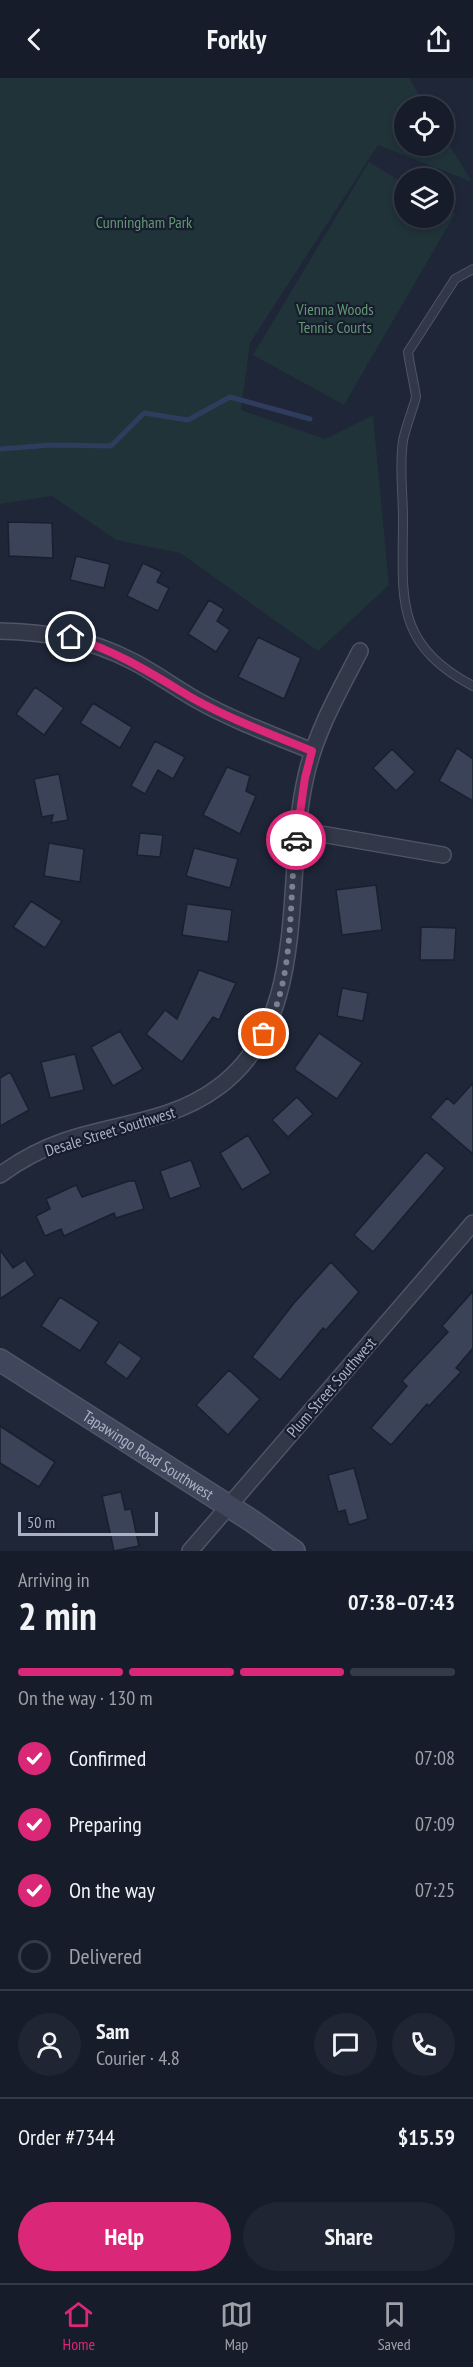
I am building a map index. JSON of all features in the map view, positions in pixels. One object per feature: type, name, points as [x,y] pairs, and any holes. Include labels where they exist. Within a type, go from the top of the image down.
[{"type":"street","points":[[0,631],[36,632],[71,637],[103,647],[134,661],[195,699],[312,751]]},
{"type":"street","name":"Desale Street Southwest","points":[[0,1175],[32,1155],[63,1142],[168,1114],[186,1107],[218,1088],[238,1070],[257,1047],[271,1022],[285,970],[298,830],[312,751],[322,723],[360,651]]},
{"type":"street","points":[[298,830],[443,855]]},
{"type":"street","name":"Plum Street Southwest","points":[[190,1551],[473,1223]]},
{"type":"street","name":"Tapawingo Road Southwest","points":[[0,1360],[294,1551]]},
{"type":"lane","points":[[473,269],[455,279],[408,352],[416,399],[409,413],[403,442],[401,578],[409,619],[422,648],[446,671],[473,686]]},
{"type":"green space","name":"Cunningham Park","points":[[0,78],[409,78],[420,96],[394,96],[394,151],[378,145],[250,343],[241,410],[325,439],[373,415],[389,585],[318,651],[180,553],[116,540],[52,496],[0,504]]},
{"type":"green space","name":"Cunningham Park","points":[[454,152],[472,182],[454,175],[454,168],[436,168],[406,156],[454,156]]},
{"type":"green space","name":"Vienna Woods Tennis Courts","points":[[369,162],[394,177],[394,228],[447,228],[344,405],[253,355]]},
{"type":"building","points":[[8,522],[52,523],[53,558],[9,556]]},
{"type":"building","points":[[76,556],[110,564],[104,588],[70,580]]},
{"type":"building","points":[[143,563],[162,572],[157,582],[169,588],[158,611],[127,596]]},
{"type":"building","points":[[209,600],[224,609],[217,621],[230,630],[216,652],[188,634]]},
{"type":"building","points":[[258,637],[301,658],[284,699],[238,677]]},
{"type":"building","points":[[35,687],[64,708],[44,735],[16,714]]},
{"type":"building","points":[[93,703],[132,727],[120,748],[80,723]]},
{"type":"building","points":[[155,741],[185,757],[173,779],[158,770],[145,794],[131,786]]},
{"type":"building","points":[[457,748],[473,759],[473,801],[439,781]]},
{"type":"building","points":[[392,749],[415,772],[396,791],[373,768]]},
{"type":"building","points":[[227,767],[250,776],[246,791],[256,796],[240,834],[203,815]]},
{"type":"building","points":[[59,774],[68,820],[51,823],[53,815],[42,817],[34,779]]},
{"type":"building","points":[[140,833],[163,835],[160,857],[137,855]]},
{"type":"building","points":[[49,843],[84,849],[80,882],[44,876]]},
{"type":"building","points":[[194,848],[238,859],[230,888],[186,876]]},
{"type":"building","points":[[376,885],[382,930],[342,935],[336,890]]},
{"type":"building","points":[[31,901],[62,921],[45,948],[13,927]]},
{"type":"building","points":[[187,904],[232,910],[228,942],[182,935]]},
{"type":"building","points":[[421,927],[456,928],[454,960],[420,960]]},
{"type":"building","points":[[199,970],[236,983],[219,1020],[213,1017],[182,1062],[146,1034],[165,1010],[177,1019]]},
{"type":"building","points":[[342,988],[368,993],[363,1021],[337,1016]]},
{"type":"building","points":[[120,1031],[143,1069],[113,1086],[91,1047]]},
{"type":"building","points":[[319,1033],[362,1063],[337,1099],[294,1069]]},
{"type":"building","points":[[75,1054],[84,1090],[50,1098],[41,1062]]},
{"type":"building","points":[[10,1072],[29,1110],[0,1126],[0,1078]]},
{"type":"building","points":[[473,1083],[473,1154],[430,1117],[447,1098],[454,1104]]},
{"type":"building","points":[[297,1097],[313,1114],[288,1137],[272,1120]]},
{"type":"building","points":[[248,1135],[271,1173],[242,1190],[220,1153]]},
{"type":"building","points":[[426,1152],[445,1168],[373,1252],[354,1235]]},
{"type":"building","points":[[191,1160],[201,1187],[170,1199],[160,1171]]},
{"type":"building","points":[[135,1181],[144,1209],[116,1218],[114,1213],[64,1236],[61,1229],[45,1236],[36,1216],[50,1209],[46,1199],[76,1185],[82,1197]]},
{"type":"building","points":[[0,1250],[13,1268],[25,1260],[35,1275],[0,1299]]},
{"type":"building","points":[[331,1262],[359,1292],[326,1330],[323,1328],[280,1380],[252,1357],[294,1303]]},
{"type":"building","points":[[473,1291],[473,1348],[456,1368],[461,1372],[429,1406],[427,1404],[391,1445],[371,1428],[407,1386],[402,1381],[448,1332],[442,1326]]},
{"type":"building","points":[[60,1297],[99,1322],[80,1351],[41,1326]]},
{"type":"building","points":[[119,1342],[142,1358],[127,1379],[105,1363]]},
{"type":"building","points":[[229,1370],[260,1399],[228,1435],[196,1405]]},
{"type":"building","points":[[0,1426],[55,1462],[39,1487],[0,1463]]},
{"type":"building","points":[[354,1468],[368,1519],[349,1525],[345,1510],[338,1512],[328,1475]]},
{"type":"building","points":[[121,1492],[125,1510],[131,1509],[139,1546],[114,1551],[102,1496]]},
{"type":"waterway","points":[[0,449],[51,445],[111,446],[144,413],[188,420],[230,397],[310,419]]},
{"type":"way so far","points":[[264,1034],[271,1022],[280,995],[285,970],[296,840]]},
{"type":"route","points":[[71,637],[103,647],[134,661],[195,699],[312,751],[305,778],[296,840]]}]
